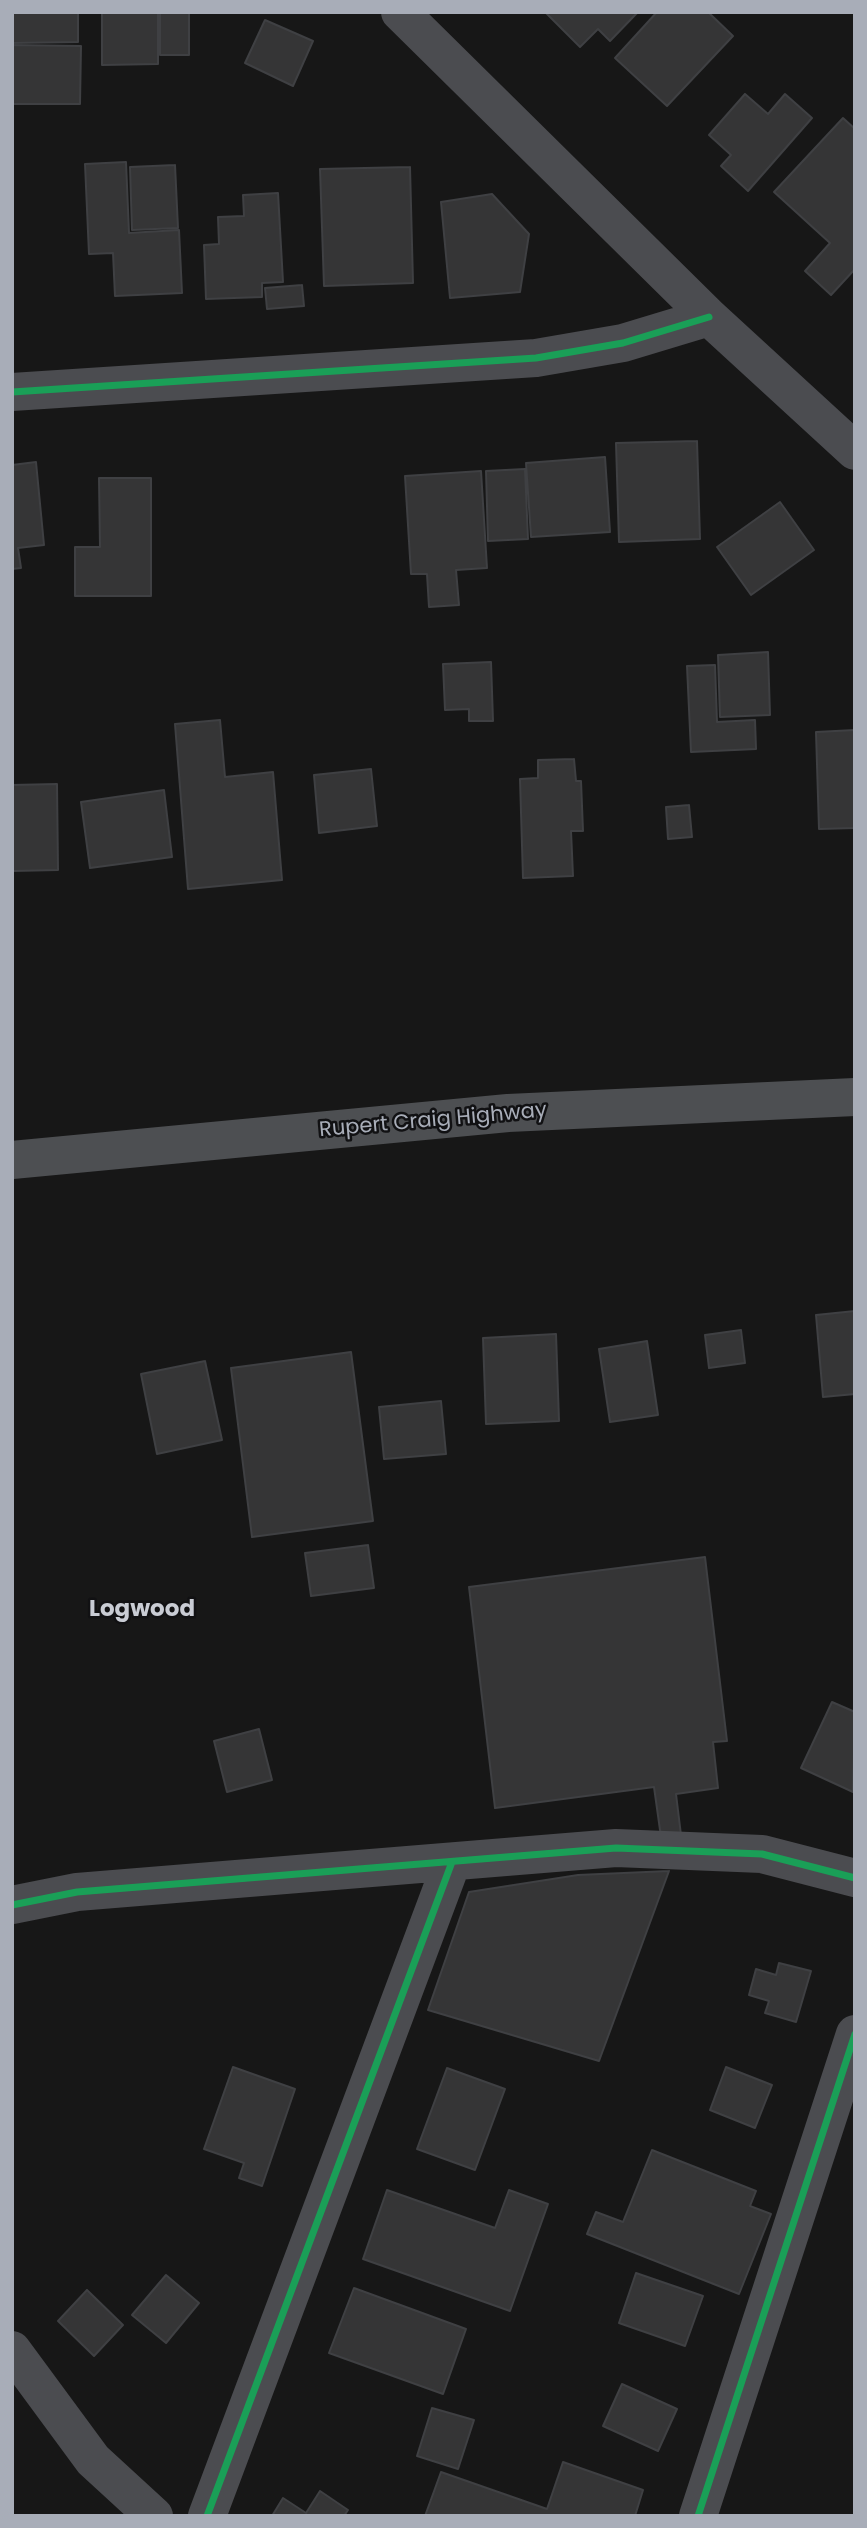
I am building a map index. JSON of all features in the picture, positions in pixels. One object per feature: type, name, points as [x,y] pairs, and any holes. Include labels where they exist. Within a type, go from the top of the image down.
[{"type":"main road","name":"Rupert Craig Highway","points":[[12,1160],[508,1113],[855,1097]]},
{"type":"street","points":[[400,12],[709,317],[855,451]]},
{"type":"street","points":[[12,392],[536,358],[623,343],[709,317]]},
{"type":"street","points":[[12,1905],[77,1892],[629,1848],[762,1854],[855,1878]]},
{"type":"street","points":[[207,2516],[452,1861]]},
{"type":"street","points":[[698,2516],[855,2034]]},
{"type":"street","points":[[12,2350],[93,2460],[154,2516]]},
{"type":"building","points":[[12,12],[78,12],[78,42],[12,43]]},
{"type":"building","points":[[102,12],[158,12],[158,64],[102,65]]},
{"type":"building","points":[[160,12],[189,12],[189,55],[160,55]]},
{"type":"building","points":[[545,12],[638,12],[610,41],[598,29],[580,47]]},
{"type":"building","points":[[657,12],[708,12],[733,36],[667,106],[615,58]]},
{"type":"building","points":[[265,20],[313,41],[293,86],[245,63]]},
{"type":"building","points":[[12,45],[81,46],[80,104],[12,104]]},
{"type":"building","points":[[745,94],[768,114],[785,94],[812,118],[748,191],[721,166],[731,155],[709,135]]},
{"type":"building","points":[[843,118],[855,129],[855,269],[831,295],[805,271],[830,243],[774,192]]},
{"type":"building","points":[[126,162],[129,233],[179,230],[182,293],[115,296],[113,253],[89,254],[85,164]]},
{"type":"building","points":[[175,165],[178,228],[132,230],[130,167]]},
{"type":"building","points":[[410,167],[413,283],[324,286],[320,169]]},
{"type":"building","points":[[278,193],[283,282],[262,283],[262,297],[206,299],[204,245],[219,244],[218,217],[244,216],[243,195]]},
{"type":"building","points":[[492,194],[529,234],[520,292],[450,298],[441,202]]},
{"type":"building","points":[[302,285],[304,306],[267,309],[265,288]]},
{"type":"building","points":[[697,441],[700,539],[619,542],[616,443]]},
{"type":"building","points":[[605,457],[610,532],[531,537],[526,463]]},
{"type":"building","points":[[36,462],[44,545],[18,548],[21,568],[12,569],[12,465]]},
{"type":"building","points":[[525,469],[528,539],[488,541],[486,471]]},
{"type":"building","points":[[481,471],[487,568],[456,570],[459,605],[429,607],[427,574],[411,574],[405,476]]},
{"type":"building","points":[[99,478],[151,478],[151,596],[75,596],[75,547],[100,547]]},
{"type":"building","points":[[780,502],[814,550],[751,595],[717,547]]},
{"type":"building","points":[[768,652],[770,715],[720,717],[718,655]]},
{"type":"building","points":[[491,662],[493,721],[469,721],[469,709],[445,710],[443,664]]},
{"type":"building","points":[[715,665],[717,722],[755,720],[756,749],[691,752],[687,666]]},
{"type":"building","points":[[220,720],[225,777],[273,772],[282,880],[188,889],[175,724]]},
{"type":"building","points":[[855,730],[855,828],[819,829],[816,732]]},
{"type":"building","points":[[574,759],[576,781],[581,781],[583,831],[571,831],[573,876],[523,878],[520,779],[538,778],[538,760]]},
{"type":"building","points":[[371,769],[377,826],[319,833],[314,775]]},
{"type":"building","points":[[57,784],[58,870],[12,871],[12,785]]},
{"type":"building","points":[[164,790],[172,857],[90,868],[81,802]]},
{"type":"building","points":[[689,805],[692,837],[668,839],[666,807]]},
{"type":"building","points":[[855,1311],[855,1394],[823,1397],[816,1315]]},
{"type":"building","points":[[741,1330],[745,1363],[709,1368],[705,1335]]},
{"type":"building","points":[[556,1334],[559,1421],[486,1424],[483,1338]]},
{"type":"building","points":[[647,1341],[658,1415],[610,1422],[599,1349]]},
{"type":"building","points":[[351,1352],[373,1521],[252,1537],[231,1368]]},
{"type":"building","points":[[205,1361],[222,1440],[157,1454],[141,1374]]},
{"type":"building","points":[[441,1401],[446,1454],[384,1459],[379,1407]]},
{"type":"building","points":[[368,1545],[374,1588],[311,1596],[305,1553]]},
{"type":"building","points":[[705,1557],[727,1741],[713,1742],[718,1788],[676,1794],[681,1835],[661,1837],[654,1787],[495,1808],[469,1587]]},
{"type":"building","points":[[832,1702],[855,1712],[853,1792],[801,1768]]},
{"type":"building","points":[[259,1729],[272,1780],[227,1792],[214,1741]]},
{"type":"building","points":[[669,1871],[599,2061],[428,2010],[469,1892],[578,1875]]},
{"type":"building","points":[[779,1963],[811,1971],[796,2022],[765,2013],[769,2001],[749,1995],[756,1969],[776,1975]]},
{"type":"building","points":[[233,2067],[295,2089],[262,2186],[239,2178],[244,2163],[204,2149]]},
{"type":"building","points":[[726,2067],[772,2085],[755,2128],[710,2110]]},
{"type":"building","points":[[447,2068],[505,2089],[475,2170],[417,2149]]},
{"type":"building","points":[[652,2150],[756,2191],[750,2206],[771,2214],[739,2294],[587,2234],[596,2212],[623,2222]]},
{"type":"building","points":[[387,2190],[495,2228],[509,2190],[548,2204],[510,2311],[363,2259]]},
{"type":"building","points":[[636,2273],[703,2296],[685,2346],[619,2323]]},
{"type":"building","points":[[166,2275],[199,2303],[166,2343],[132,2315]]},
{"type":"building","points":[[354,2288],[466,2329],[443,2394],[329,2353]]},
{"type":"building","points":[[87,2290],[123,2325],[94,2356],[58,2321]]},
{"type":"building","points":[[622,2384],[677,2409],[658,2451],[603,2426]]},
{"type":"building","points":[[432,2408],[474,2420],[458,2469],[417,2456]]},
{"type":"building","points":[[563,2462],[643,2490],[635,2516],[425,2516],[441,2472],[547,2509]]},
{"type":"building","points":[[320,2491],[348,2510],[344,2516],[272,2516],[283,2498],[306,2513]]},
{"type":"cycle path","points":[[12,392],[536,358],[623,343],[709,317]]},
{"type":"cycle path","points":[[12,1905],[77,1892],[616,1848],[762,1854],[855,1878]]},
{"type":"cycle path","points":[[207,2516],[452,1862]]},
{"type":"cycle path","points":[[698,2516],[855,2034]]},
{"type":"district","name":"Logwood","points":[[142,1610]]}]
